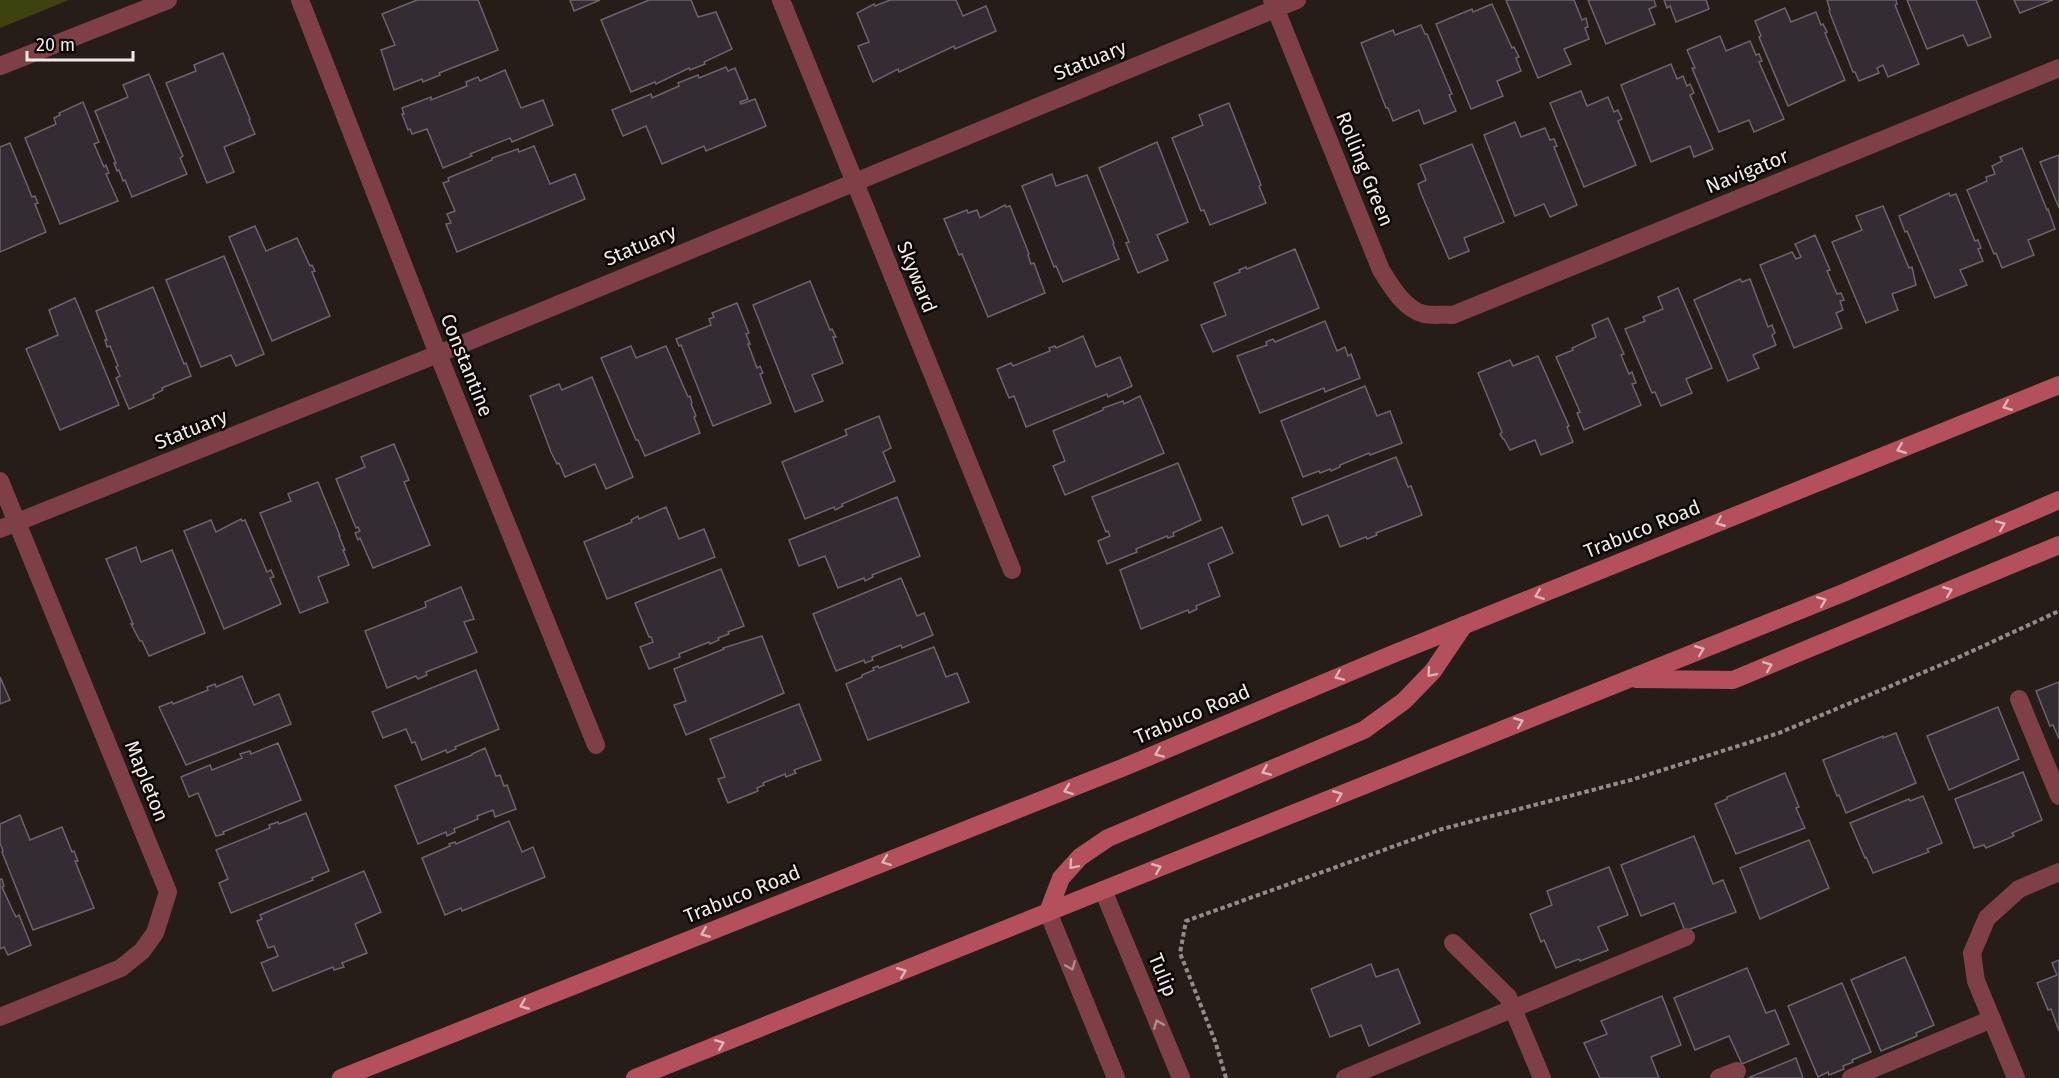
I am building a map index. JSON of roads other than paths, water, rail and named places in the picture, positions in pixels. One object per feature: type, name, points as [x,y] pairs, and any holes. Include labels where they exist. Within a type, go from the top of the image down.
[{"type":"main road","name":"Trabuco Road","points":[[341,1078],[1122,768],[1464,625],[2059,386]]},
{"type":"main road","points":[[635,1078],[1843,593],[2059,500]]},
{"type":"main road","points":[[1628,678],[1733,680],[2059,545]]},
{"type":"main road","points":[[1048,912],[1061,878],[1080,857],[1108,838],[1364,730],[1404,701],[1433,671],[1464,625]]},
{"type":"street","points":[[0,66],[168,0]]},
{"type":"street","name":"Constantine","points":[[300,0],[438,354],[596,745]]},
{"type":"street","name":"Skyward","points":[[781,0],[1012,570]]},
{"type":"street","name":"Statuary","points":[[8,526],[438,354],[1274,4],[1297,0]]},
{"type":"street","name":"Rolling Green","points":[[1274,4],[1381,270],[1393,289],[1408,306],[1424,314],[1453,315]]},
{"type":"street","name":"Navigator","points":[[1453,315],[2059,69]]},
{"type":"street","name":"Mapleton","points":[[0,481],[8,526],[168,892],[155,933],[142,951],[121,968],[0,1017]]},
{"type":"street","points":[[2019,699],[2059,796]]},
{"type":"street","points":[[2016,1078],[1976,981],[1972,953],[1987,918],[2019,889],[2059,872]]},
{"type":"street","name":"Tulip","points":[[1103,890],[1180,1078]]},
{"type":"street","points":[[1048,912],[1116,1078]]},
{"type":"street","points":[[1345,1078],[1686,937]]},
{"type":"street","points":[[1453,943],[1508,997],[1542,1078]]},
{"type":"street","points":[[1851,1078],[1992,1019]]},
{"type":"street","points":[[1719,1078],[1737,1071]]}]
